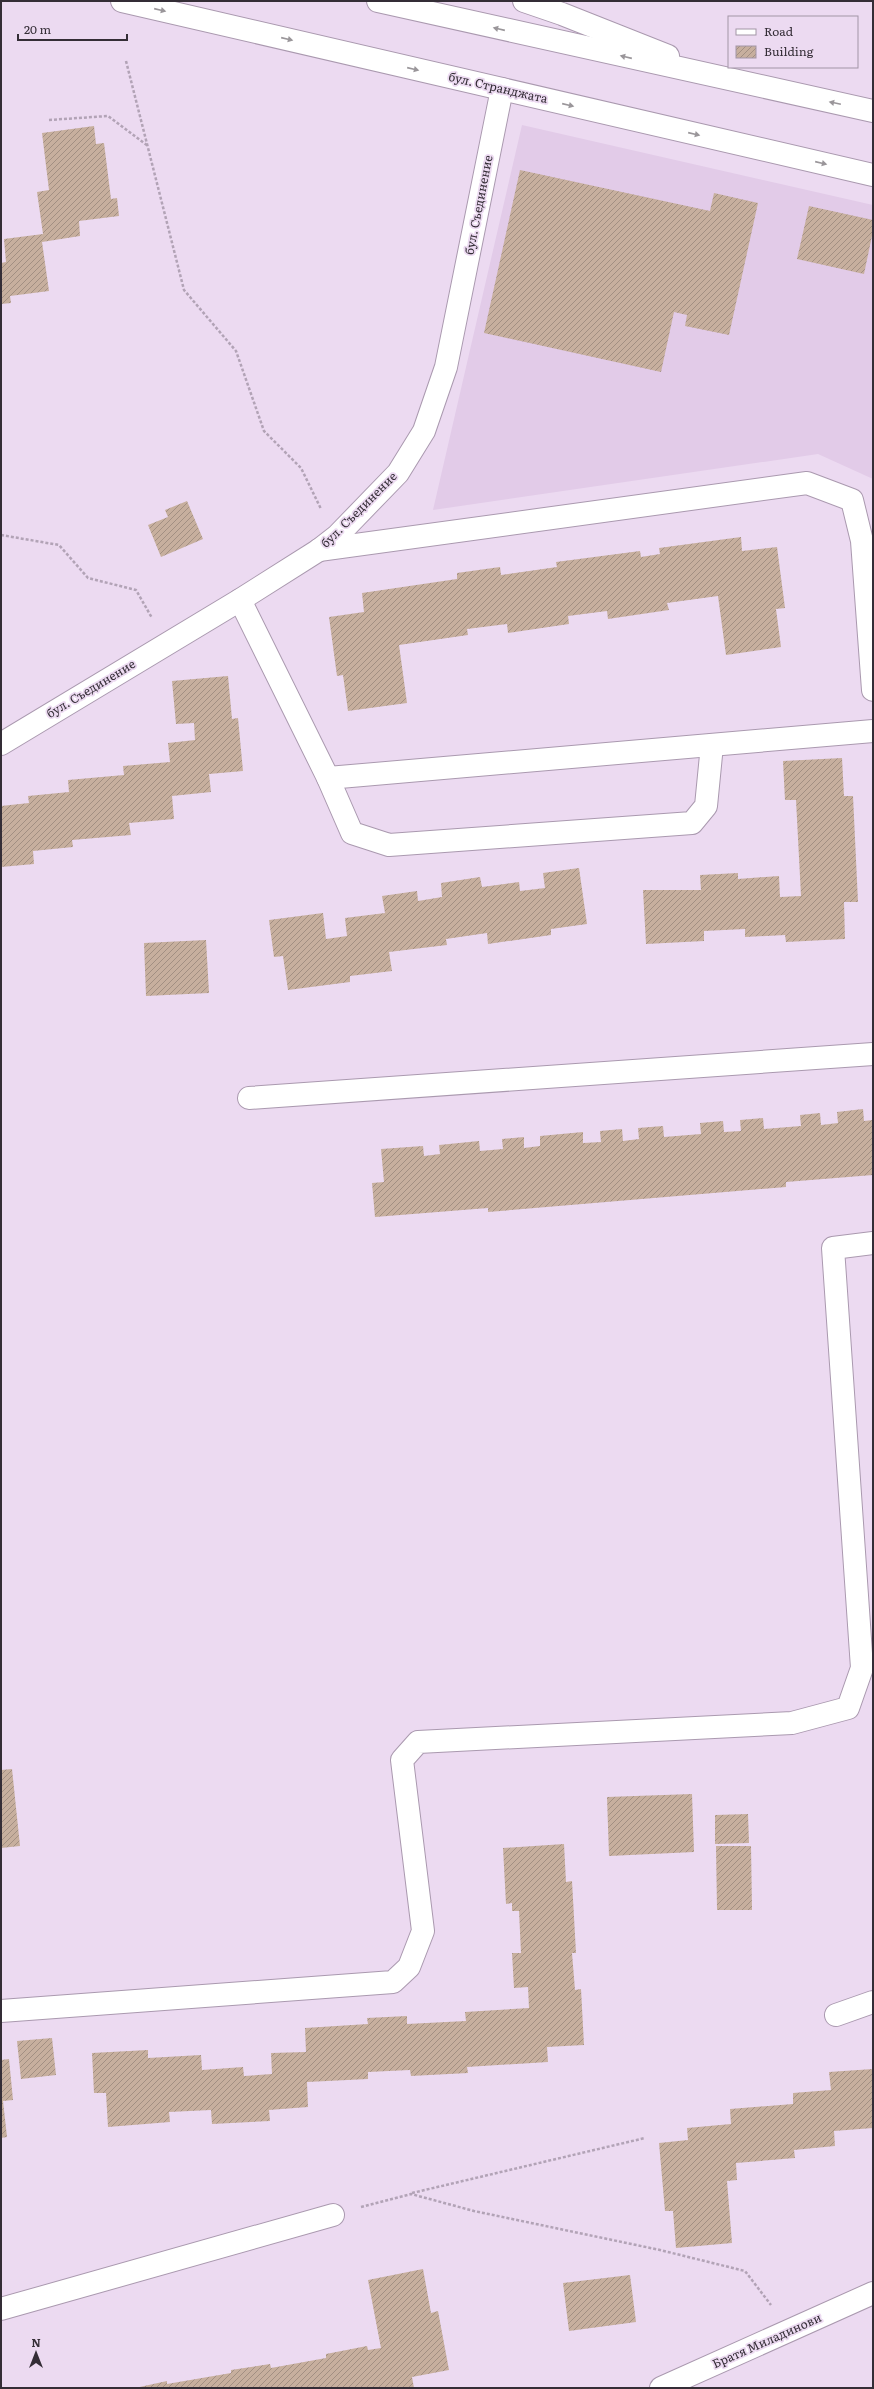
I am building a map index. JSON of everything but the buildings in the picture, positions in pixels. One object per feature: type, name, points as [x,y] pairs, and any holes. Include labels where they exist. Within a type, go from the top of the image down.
[{"type":"street","name":"бул. Странджата","points":[[122,1],[873,175]]},
{"type":"street","points":[[378,1],[732,82],[873,112]]},
{"type":"street","points":[[524,1],[562,14],[732,82]]},
{"type":"street","name":"бул. Съединение","points":[[1,744],[168,644],[319,550],[337,536],[398,472],[424,431],[446,367],[502,90]]},
{"type":"street","points":[[319,550],[807,484],[852,500],[862,540],[873,690]]},
{"type":"street","points":[[240,600],[328,778],[352,832],[389,845],[692,823],[706,806],[712,744]]},
{"type":"street","points":[[328,778],[873,731]]},
{"type":"street","points":[[249,1098],[873,1054]]},
{"type":"street","points":[[1,2011],[394,1982],[410,1967],[423,1931],[402,1760],[418,1742],[792,1722],[848,1708],[862,1668],[833,1248],[873,1243]]},
{"type":"street","points":[[836,2014],[873,2002]]},
{"type":"street","points":[[1,2309],[333,2215]]},
{"type":"street","name":"Братя Миладинови","points":[[661,2388],[873,2293]]},
{"type":"path","points":[[126,61],[184,290],[236,350],[264,431],[301,468],[315,499],[337,536]]},
{"type":"path","points":[[49,120],[108,116],[148,146]]},
{"type":"path","points":[[1,535],[59,545],[88,578],[136,590],[168,644]]},
{"type":"path","points":[[333,2215],[411,2194],[645,2138]]},
{"type":"path","points":[[411,2194],[474,2211],[660,2250],[745,2271],[791,2330]]},
{"type":"shaded area","points":[[522,125],[873,205],[873,479],[818,454],[433,510]]}]
